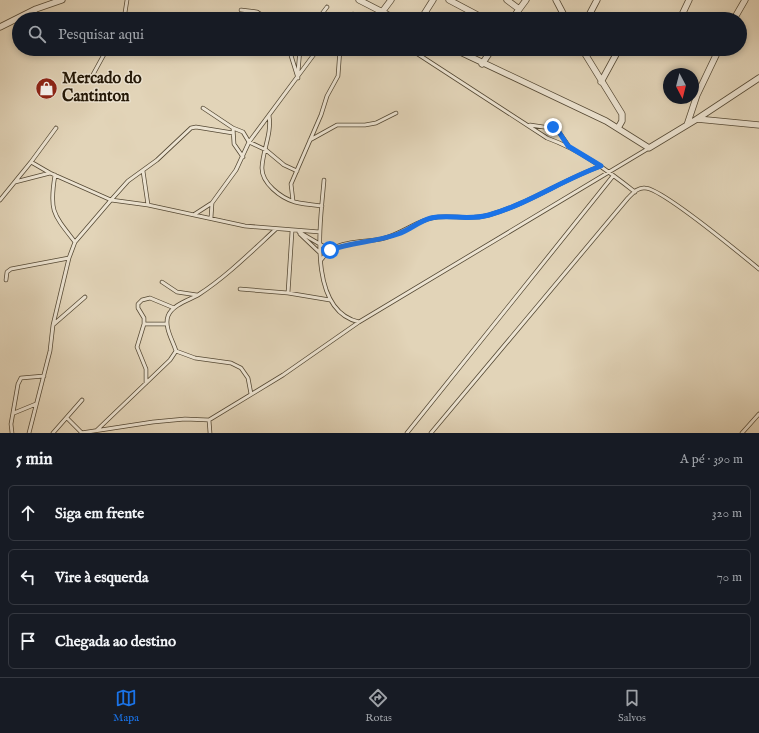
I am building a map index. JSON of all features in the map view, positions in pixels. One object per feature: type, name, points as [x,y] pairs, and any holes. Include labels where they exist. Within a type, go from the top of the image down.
[{"type":"street","points":[[30,12],[62,0]]},
{"type":"street","points":[[359,0],[382,12],[391,0]]},
{"type":"street","points":[[425,12],[432,0]]},
{"type":"street","points":[[449,0],[472,12]]},
{"type":"street","points":[[507,0],[519,9]]},
{"type":"street","points":[[517,12],[526,0]]},
{"type":"street","points":[[556,0],[562,12]]},
{"type":"street","points":[[590,12],[597,0]]},
{"type":"street","points":[[683,12],[689,0]]},
{"type":"street","points":[[738,12],[745,0]]},
{"type":"street","points":[[0,27],[12,21]]},
{"type":"street","points":[[467,56],[618,128],[649,148],[697,119],[759,78]]},
{"type":"street","points":[[482,64],[487,56]]},
{"type":"street","points":[[586,56],[622,114],[622,121],[618,128]]},
{"type":"street","points":[[601,82],[615,56]]},
{"type":"street","points":[[687,125],[697,94],[716,56]]},
{"type":"street","points":[[697,119],[759,125]]},
{"type":"lane","points":[[123,0],[125,5]]},
{"type":"lane","points":[[124,12],[127,0]]},
{"type":"lane","points":[[323,12],[327,7]]},
{"type":"lane","points":[[241,10],[257,12]]},
{"type":"lane","points":[[90,80],[103,56]]},
{"type":"lane","points":[[291,56],[298,78]]},
{"type":"lane","points":[[298,78],[299,56]]},
{"type":"lane","points":[[194,214],[212,203],[236,170],[249,142],[313,56]]},
{"type":"lane","points":[[293,201],[291,184],[321,116],[327,96],[338,76],[339,56]]},
{"type":"lane","points":[[421,56],[529,124],[547,138],[568,146],[601,166],[635,192]]},
{"type":"lane","points":[[203,108],[233,128],[244,132],[249,142],[266,150],[284,165],[297,171]]},
{"type":"lane","points":[[310,140],[337,125],[365,125],[376,123],[396,113]]},
{"type":"lane","points":[[269,116],[270,133],[262,168],[264,177],[270,187],[293,201],[322,206]]},
{"type":"lane","points":[[529,124],[557,129],[568,146]]},
{"type":"lane","points":[[29,433],[50,351],[53,325],[69,258],[75,242],[128,181],[143,171],[191,128],[196,127],[233,133]]},
{"type":"lane","points":[[0,200],[56,128]]},
{"type":"lane","points":[[233,128],[234,144],[243,157]]},
{"type":"lane","points":[[67,418],[82,433],[185,418],[210,420],[360,322],[649,148]]},
{"type":"lane","points":[[31,162],[54,175],[111,200],[148,205],[245,226],[292,231],[320,232]]},
{"type":"lane","points":[[321,260],[330,250],[348,244],[383,238],[400,233],[432,218],[470,219],[488,215],[521,203],[568,179],[601,166]]},
{"type":"lane","points":[[143,171],[148,205]]},
{"type":"lane","points":[[15,182],[50,173]]},
{"type":"lane","points":[[54,175],[51,199],[53,208],[57,219],[75,242]]},
{"type":"lane","points":[[407,433],[613,176]]},
{"type":"lane","points":[[324,180],[319,252],[330,300],[343,316],[349,320],[360,322]]},
{"type":"lane","points":[[431,433],[628,198],[639,188],[646,188],[667,198],[759,269]]},
{"type":"lane","points":[[211,218],[212,203]]},
{"type":"lane","points":[[176,351],[167,324],[168,316],[174,308],[197,295],[229,272],[276,229]]},
{"type":"lane","points":[[288,293],[292,231]]},
{"type":"lane","points":[[297,231],[330,250]]},
{"type":"lane","points":[[297,231],[319,252]]},
{"type":"lane","points":[[6,280],[7,272],[11,269],[69,258]]},
{"type":"lane","points":[[162,282],[177,292],[197,295]]},
{"type":"lane","points":[[240,289],[288,293],[330,300]]},
{"type":"lane","points":[[53,325],[85,297]]},
{"type":"lane","points":[[146,383],[146,369],[137,347],[144,324],[144,318],[138,308],[142,300],[150,298],[174,308]]},
{"type":"lane","points":[[144,324],[167,324]]},
{"type":"lane","points":[[176,351],[195,358],[231,363],[240,368],[248,378],[251,394]]},
{"type":"lane","points":[[97,430],[170,360],[176,351]]},
{"type":"lane","points":[[12,433],[11,424],[18,384],[21,378],[44,376]]},
{"type":"lane","points":[[53,433],[82,400]]},
{"type":"lane","points":[[14,413],[36,404]]},
{"type":"lane","points":[[742,433],[759,414]]},
{"type":"lane","points":[[210,420],[210,433]]},
{"type":"place","name":"Mercado do Cantinton","points":[[46,88]]},
{"type":"route","points":[[330,250],[348,244],[366,242],[400,233],[432,218],[441,217],[470,219],[505,210],[568,179],[601,166],[568,146],[557,129],[553,127]]}]
